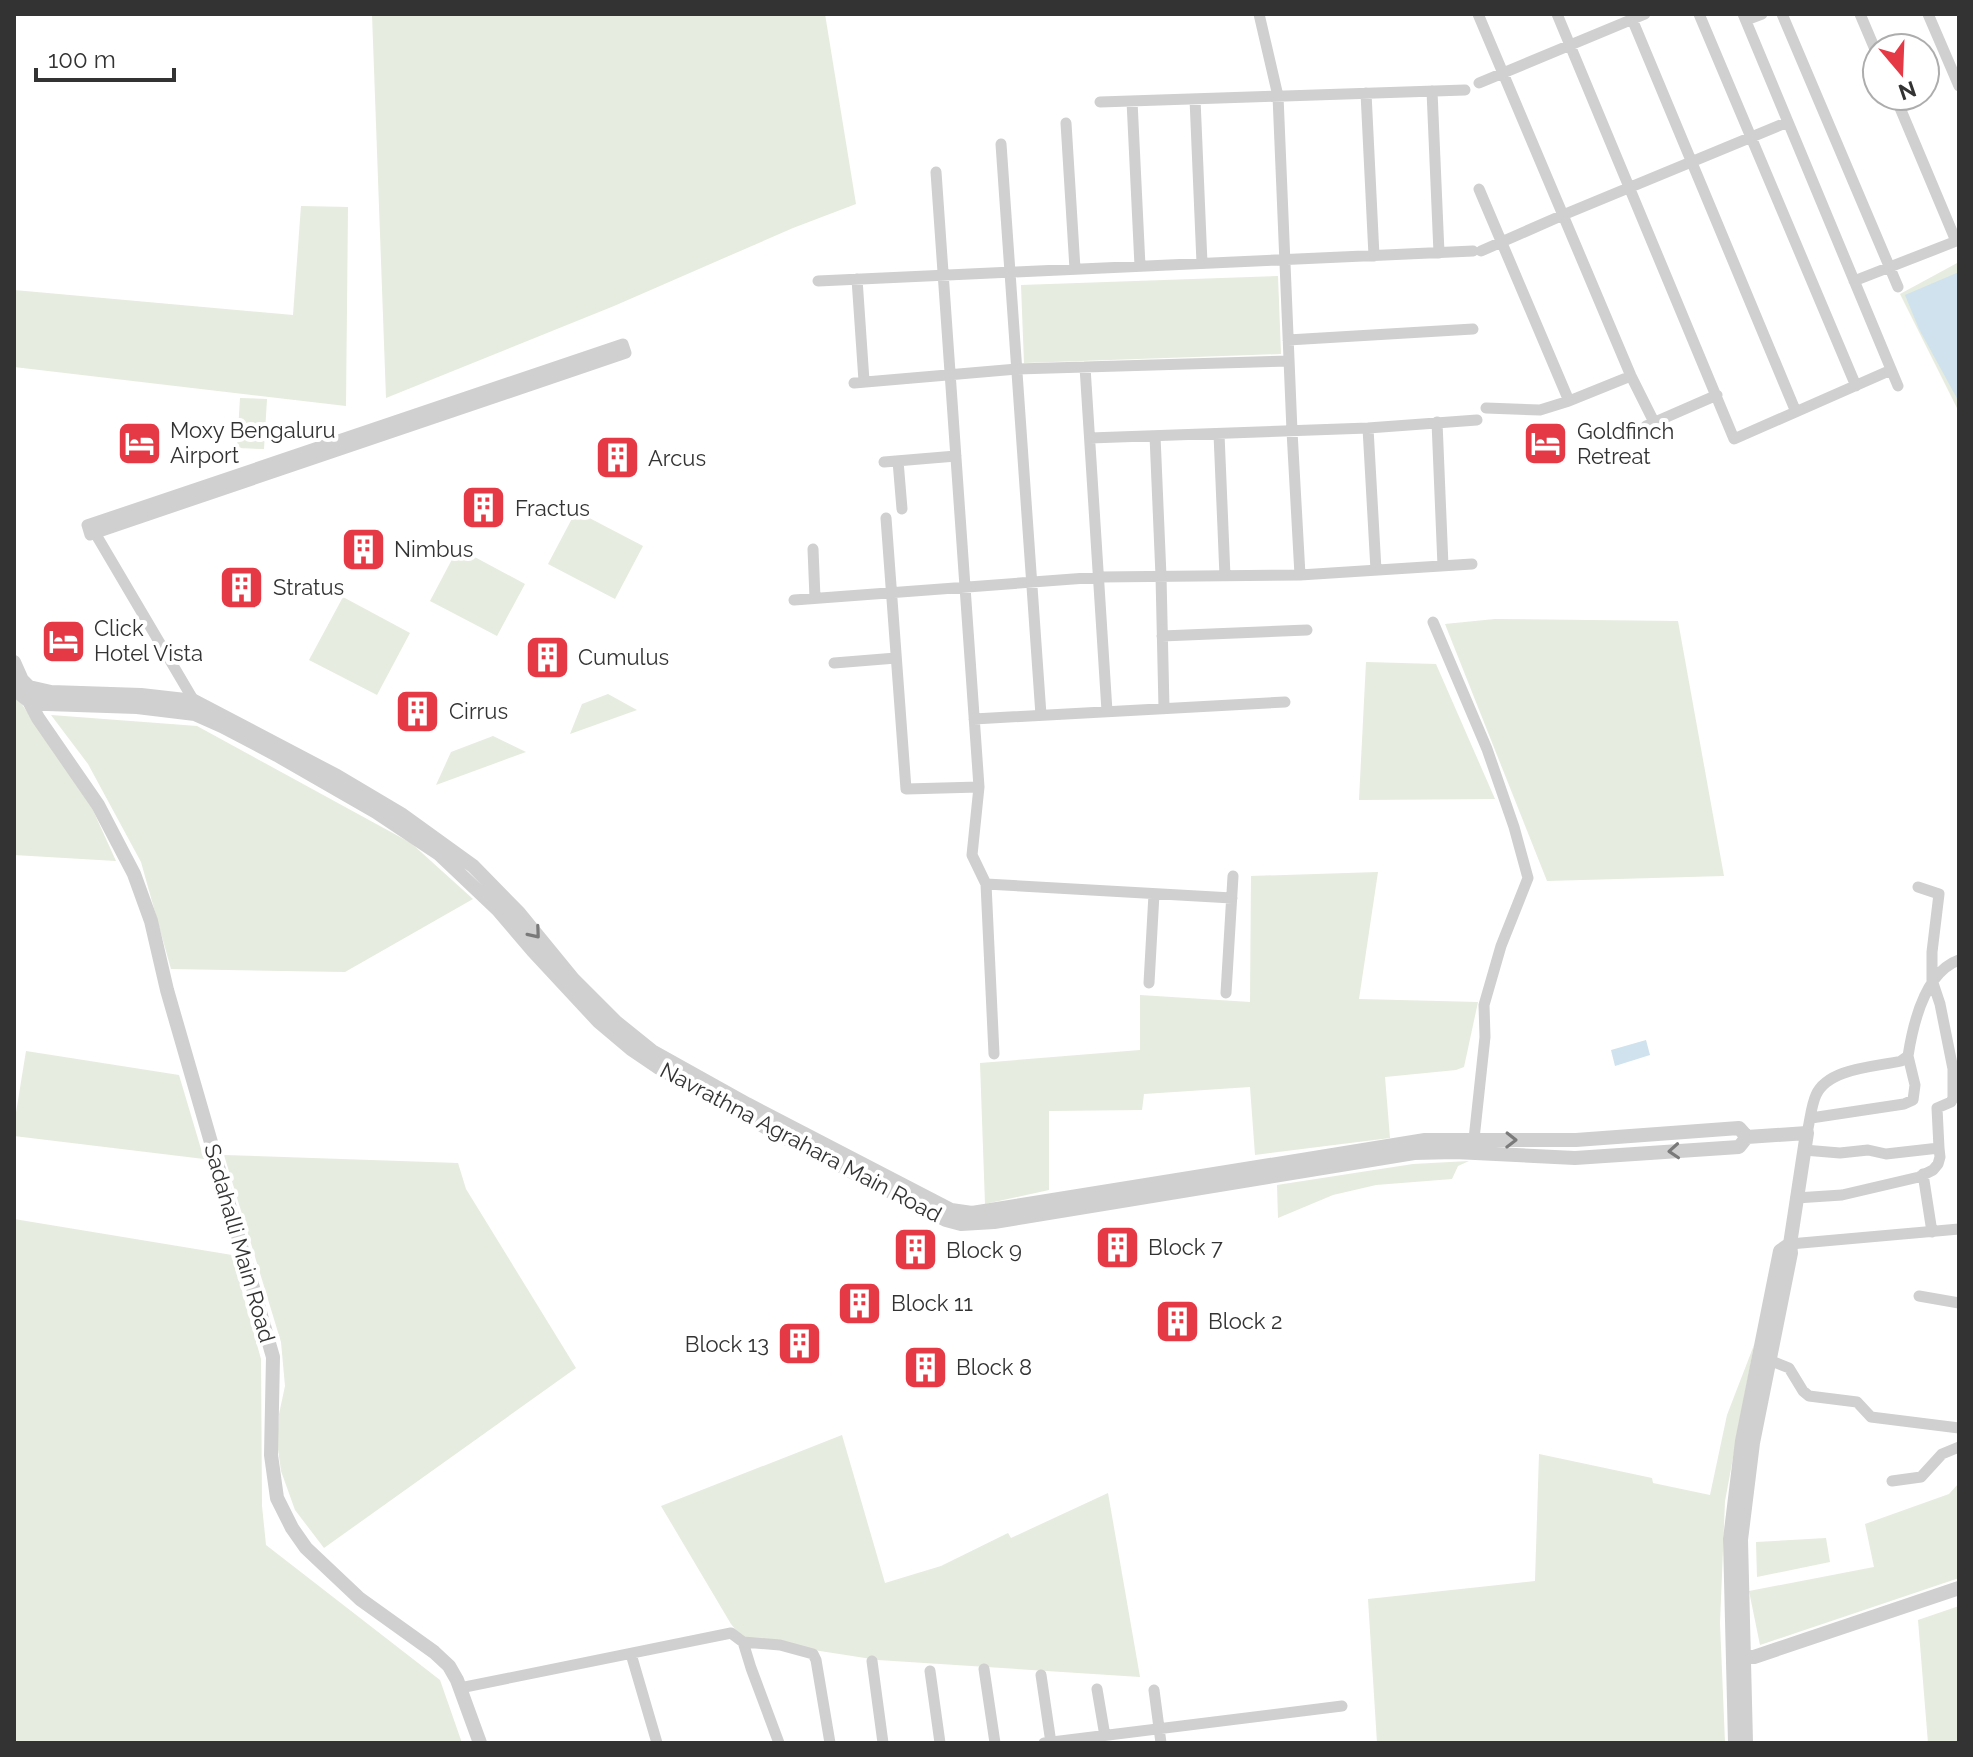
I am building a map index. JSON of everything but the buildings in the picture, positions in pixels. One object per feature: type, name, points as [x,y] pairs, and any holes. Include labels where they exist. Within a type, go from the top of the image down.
[{"type":"street","points":[[1259,14],[1278,96],[1300,575]]},
{"type":"street","points":[[1478,14],[1650,424],[1717,395]]},
{"type":"street","points":[[1557,14],[1734,439],[1891,370]]},
{"type":"street","points":[[1479,83],[1645,14]]},
{"type":"street","points":[[1699,14],[1856,386]]},
{"type":"street","points":[[1762,14],[1745,17],[1898,386]]},
{"type":"street","points":[[1782,14],[1898,287]]},
{"type":"street","points":[[1928,14],[1959,86]]},
{"type":"street","points":[[1632,19],[1796,412]]},
{"type":"street","points":[[1100,102],[1465,90]]},
{"type":"street","points":[[1432,91],[1439,253]]},
{"type":"street","points":[[1366,93],[1374,256]]},
{"type":"street","points":[[1195,99],[1202,263]]},
{"type":"street","points":[[1132,101],[1140,266]]},
{"type":"street","points":[[1854,281],[1958,241],[1902,112]]},
{"type":"street","points":[[818,281],[1477,251],[1788,122]]},
{"type":"street","points":[[1066,123],[1075,269]]},
{"type":"street","points":[[1001,144],[1041,715]]},
{"type":"street","points":[[936,172],[979,787],[972,855],[986,884],[994,1054]]},
{"type":"street","points":[[1479,189],[1569,401]]},
{"type":"street","points":[[857,279],[859,382],[1017,369],[1289,361]]},
{"type":"street","points":[[1288,340],[1473,329]]},
{"type":"street","points":[[194,701],[91,531],[625,348]]},
{"type":"street","points":[[1085,367],[1107,711]]},
{"type":"street","points":[[1486,408],[1540,410],[1631,376]]},
{"type":"street","points":[[1090,438],[1368,428],[1477,420]]},
{"type":"street","points":[[1437,422],[1443,566]]},
{"type":"street","points":[[1368,428],[1376,570]]},
{"type":"street","points":[[1219,434],[1225,576]]},
{"type":"street","points":[[1155,436],[1164,708]]},
{"type":"street","points":[[884,462],[956,456]]},
{"type":"street","points":[[898,461],[902,509]]},
{"type":"street","points":[[886,518],[906,789],[979,787]]},
{"type":"street","points":[[813,549],[815,598]]},
{"type":"street","points":[[794,600],[1100,577],[1300,575],[1472,564]]},
{"type":"street","points":[[1433,622],[1487,749],[1528,878],[1501,946],[1484,1005],[1485,1037],[1474,1139]]},
{"type":"street","points":[[1162,636],[1307,630]]},
{"type":"street","points":[[834,663],[896,658]]},
{"type":"street","name":"Sadahalli Main Road","points":[[14,662],[24,692],[38,718],[98,805],[134,874],[151,921],[167,990],[273,1357],[271,1455],[277,1498],[306,1548],[360,1599],[442,1659],[454,1673],[480,1743]]},
{"type":"street","name":"Navrathna Agrahara Main Road","points":[[24,692],[141,695],[194,701],[239,729],[337,776],[401,814],[473,866],[519,913],[573,979],[616,1022],[652,1051],[744,1109],[917,1205],[961,1224],[994,1222],[1414,1153],[1575,1158],[1739,1147],[1747,1137],[1739,1128],[1576,1140],[1425,1140],[972,1213],[951,1210],[744,1109]]},
{"type":"street","name":"Navrathna Agrahara Main Road","points":[[24,692],[47,704],[137,707],[195,714],[239,729]]},
{"type":"street","points":[[974,719],[1285,702]]},
{"type":"street","points":[[1226,993],[1233,876]]},
{"type":"street","points":[[986,884],[1232,898]]},
{"type":"street","points":[[1796,1198],[1842,1195],[1919,1177],[1938,1164],[1937,1108],[1951,1102],[1953,1069],[1932,980],[1939,894],[1918,887]]},
{"type":"street","points":[[1149,983],[1154,894]]},
{"type":"street","points":[[1747,1137],[1913,1100],[1915,1085],[1908,1056],[1912,1030],[1932,980],[1950,963],[1959,960]]},
{"type":"street","points":[[1737,1588],[1753,1443],[1791,1253],[1796,1198],[1815,1098],[1823,1083],[1846,1072],[1901,1061],[1908,1056]]},
{"type":"street","points":[[1575,1158],[1576,1140]]},
{"type":"street","points":[[1804,1150],[1840,1153],[1868,1150],[1886,1154],[1939,1148]]},
{"type":"street","points":[[1923,1174],[1932,1232]]},
{"type":"street","points":[[1746,1743],[1737,1588],[1730,1539],[1742,1441],[1780,1251],[1790,1244],[1959,1229]]},
{"type":"street","points":[[1919,1296],[1959,1303]]},
{"type":"street","points":[[1769,1360],[1788,1367],[1809,1396],[1857,1402],[1871,1417],[1959,1428]]},
{"type":"street","points":[[1892,1481],[1921,1477],[1942,1454],[1959,1447]]},
{"type":"street","points":[[1739,1656],[1754,1657],[1959,1588]]},
{"type":"street","points":[[460,1688],[731,1633],[743,1642],[780,1645],[813,1654],[830,1743]]},
{"type":"street","points":[[743,1642],[779,1743]]},
{"type":"street","points":[[631,1654],[657,1743]]},
{"type":"street","points":[[1735,1743],[1739,1656]]},
{"type":"street","points":[[872,1661],[883,1743]]},
{"type":"street","points":[[984,1669],[995,1743]]},
{"type":"street","points":[[930,1671],[940,1743]]},
{"type":"street","points":[[1041,1675],[1050,1743]]},
{"type":"street","points":[[1097,1689],[1105,1739]]},
{"type":"street","points":[[1154,1690],[1161,1743]]},
{"type":"street","points":[[1044,1743],[1105,1739],[1159,1729],[1342,1706]]},
{"type":"shaded area","points":[[372,14],[825,14],[856,204],[386,398]]},
{"type":"shaded area","points":[[301,206],[348,207],[346,406],[14,367],[14,290],[293,315]]},
{"type":"shaded area","points":[[1959,262],[1959,412],[1900,294]]},
{"type":"shaded area","points":[[1278,276],[1281,354],[1024,363],[1021,285]]},
{"type":"shaded area","points":[[240,398],[267,399],[264,449],[237,448]]},
{"type":"shaded area","points":[[576,511],[643,546],[615,599],[548,564]]},
{"type":"shaded area","points":[[458,548],[525,584],[497,636],[430,601]]},
{"type":"shaded area","points":[[343,597],[410,633],[377,695],[309,660]]},
{"type":"shaded area","points":[[1495,619],[1678,621],[1724,876],[1547,881],[1445,624]]},
{"type":"shaded area","points":[[1366,662],[1436,664],[1495,799],[1359,800]]},
{"type":"shaded area","points":[[608,694],[637,710],[570,734],[582,704]]},
{"type":"shaded area","points":[[14,700],[19,700],[92,808],[116,861],[14,855]]},
{"type":"shaded area","points":[[51,715],[197,726],[411,843],[473,899],[345,972],[171,969],[141,862],[88,764]]},
{"type":"shaded area","points":[[493,736],[526,752],[436,785],[451,752]]},
{"type":"shaded area","points":[[1378,872],[1359,999],[1478,1002],[1464,1067],[1385,1077],[1390,1138],[1255,1155],[1250,1087],[1144,1094],[1142,1110],[1049,1111],[1049,1190],[985,1204],[980,1063],[1140,1050],[1140,995],[1250,1002],[1251,876]]},
{"type":"shaded area","points":[[26,1051],[179,1075],[204,1159],[14,1136]]},
{"type":"shaded area","points":[[224,1155],[458,1163],[466,1189],[576,1368],[324,1548],[295,1510],[281,1471],[277,1442],[285,1386],[281,1342]]},
{"type":"shaded area","points":[[1469,1161],[1458,1166],[1452,1179],[1376,1185],[1333,1195],[1278,1218],[1277,1185],[1413,1164]]},
{"type":"shaded area","points":[[14,1219],[232,1255],[261,1359],[262,1506],[266,1545],[440,1680],[462,1743],[14,1743]]},
{"type":"shaded area","points":[[1754,1345],[1725,1501],[1720,1623],[1725,1743],[1377,1743],[1368,1599],[1535,1581],[1539,1454],[1652,1478],[1653,1483],[1710,1495],[1727,1415]]},
{"type":"shaded area","points":[[842,1435],[885,1583],[941,1566],[1008,1533],[1011,1538],[1108,1493],[1140,1677],[878,1660],[743,1639],[661,1506]]},
{"type":"shaded area","points":[[1959,1483],[1959,1578],[1760,1645],[1749,1591],[1874,1567],[1865,1524],[1949,1494]]},
{"type":"shaded area","points":[[1826,1538],[1830,1562],[1757,1577],[1756,1542]]},
{"type":"shaded area","points":[[1959,1606],[1959,1743],[1928,1743],[1918,1620]]},
{"type":"water","points":[[1959,272],[1959,402],[1919,329],[1905,295]]},
{"type":"water","points":[[1646,1040],[1650,1055],[1615,1066],[1611,1050]]},
{"type":"place","name":"Moxy Bengaluru Airport","points":[[139,443]]},
{"type":"place","name":"Goldfinch Retreat","points":[[1546,444]]},
{"type":"place","name":"Arcus","points":[[617,458]]},
{"type":"place","name":"Fractus","points":[[484,508]]},
{"type":"place","name":"Nimbus","points":[[363,549]]},
{"type":"place","name":"Stratus","points":[[242,587]]},
{"type":"place","name":"Click Hotel Vista","points":[[63,641]]},
{"type":"place","name":"Cumulus","points":[[547,657]]},
{"type":"place","name":"Cirrus","points":[[418,711]]},
{"type":"place","name":"Block 7","points":[[1117,1247]]},
{"type":"place","name":"Block 9","points":[[915,1250]]},
{"type":"place","name":"Block 11","points":[[860,1303]]},
{"type":"place","name":"Block 2","points":[[1177,1321]]},
{"type":"place","name":"Block 13","points":[[800,1344]]},
{"type":"place","name":"Block 8","points":[[925,1367]]}]
